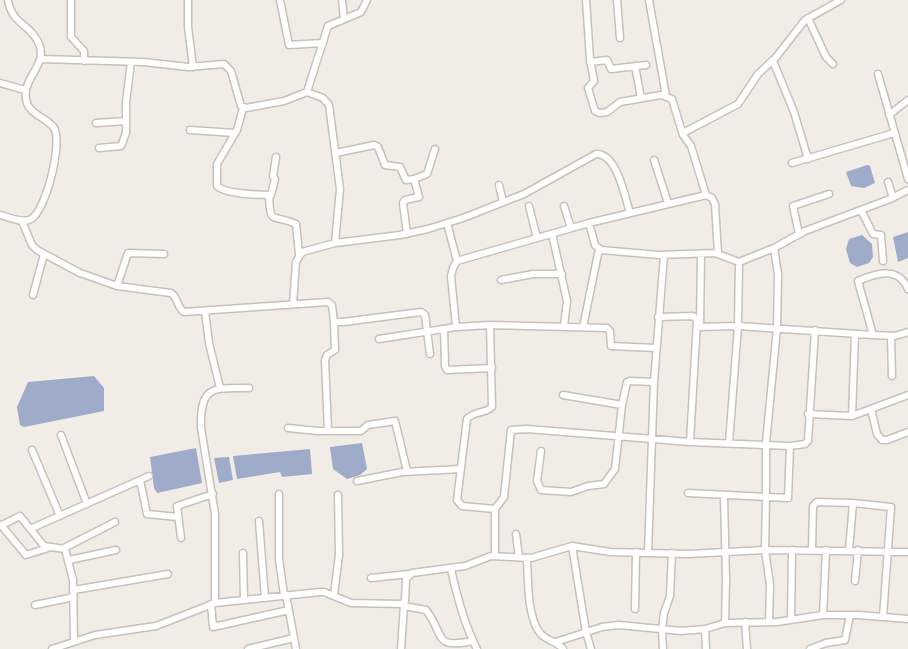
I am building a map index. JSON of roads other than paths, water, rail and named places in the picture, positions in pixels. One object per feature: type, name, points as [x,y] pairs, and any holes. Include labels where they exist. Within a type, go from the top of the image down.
[{"type":"street","points":[[0,215],[22,221],[28,221],[34,217],[52,174],[57,140],[54,128],[28,106],[25,90],[41,59],[39,43],[11,13],[8,0]]},
{"type":"street","points":[[71,0],[71,37],[84,51],[84,61]]},
{"type":"street","points":[[188,0],[188,27],[193,67]]},
{"type":"street","points":[[280,0],[289,45],[323,43]]},
{"type":"street","points":[[342,0],[344,19]]},
{"type":"street","points":[[307,92],[329,25],[362,11],[367,0]]},
{"type":"street","points":[[586,0],[590,63],[594,82],[588,87],[596,112],[609,112],[620,102],[666,96]]},
{"type":"street","points":[[617,0],[620,38]]},
{"type":"street","points":[[649,0],[666,96],[675,104],[706,195]]},
{"type":"street","points":[[683,133],[738,104],[758,74],[774,60],[796,28],[808,18],[841,0]]},
{"type":"street","points":[[808,18],[826,57],[833,64]]},
{"type":"street","points":[[41,59],[193,67],[220,64],[227,66],[243,108],[235,133],[218,164],[217,186],[230,191],[269,195]]},
{"type":"street","points":[[590,63],[607,60],[611,69],[646,65]]},
{"type":"street","points":[[774,60],[773,65],[794,112],[808,159]]},
{"type":"street","points":[[99,148],[121,146],[126,135],[131,62]]},
{"type":"street","points":[[635,66],[641,98]]},
{"type":"street","points":[[878,74],[908,178]]},
{"type":"street","points":[[0,83],[25,90]]},
{"type":"street","points":[[243,108],[284,101],[307,92],[323,98],[329,105],[340,195],[335,243]]},
{"type":"street","points":[[889,115],[908,100]]},
{"type":"street","points":[[96,123],[126,121]]},
{"type":"street","points":[[190,130],[235,133]]},
{"type":"street","points":[[792,164],[894,134]]},
{"type":"street","points":[[336,153],[374,145],[378,147],[385,165],[399,167],[406,180],[427,174],[435,149]]},
{"type":"street","points":[[299,254],[335,243],[407,234],[447,223],[524,194],[599,154],[603,155],[617,170],[630,213]]},
{"type":"street","points":[[276,157],[272,193],[269,195],[270,214],[272,217],[296,224],[299,254],[295,268],[293,304]]},
{"type":"street","points":[[654,160],[668,203]]},
{"type":"street","points":[[407,234],[403,203],[405,200],[419,197],[414,179]]},
{"type":"street","points":[[888,182],[893,198]]},
{"type":"street","points":[[499,185],[503,202]]},
{"type":"street","points":[[598,249],[664,255],[718,254],[739,262],[774,248],[835,218],[893,198],[908,190]]},
{"type":"street","points":[[799,234],[792,206],[829,194]]},
{"type":"street","points":[[456,327],[451,276],[457,261],[571,228],[706,195],[712,198],[715,204],[718,254]]},
{"type":"street","points":[[529,206],[537,238]]},
{"type":"street","points":[[564,206],[571,228]]},
{"type":"street","points":[[861,210],[873,234],[881,235],[883,261]]},
{"type":"street","points":[[22,221],[34,248],[44,254],[80,273],[117,286],[171,293],[175,296],[182,311],[331,304],[335,350],[327,355],[325,360],[328,431]]},
{"type":"street","points":[[447,223],[457,261]]},
{"type":"street","points":[[584,327],[598,249],[589,223]]},
{"type":"street","points":[[552,234],[567,305],[564,326]]},
{"type":"street","points":[[769,622],[770,585],[765,550],[766,443],[777,328],[778,274],[774,248]]},
{"type":"street","points":[[117,286],[128,253],[164,254]]},
{"type":"street","points":[[33,295],[44,254]]},
{"type":"street","points":[[690,441],[699,326],[701,254]]},
{"type":"street","points":[[648,553],[654,382],[664,255]]},
{"type":"street","points":[[729,443],[738,326],[739,262]]},
{"type":"street","points":[[873,335],[858,281],[889,273],[903,279],[908,289]]},
{"type":"street","points":[[501,280],[531,275],[562,274]]},
{"type":"street","points":[[205,311],[209,343],[220,388]]},
{"type":"street","points":[[334,322],[421,312],[425,315],[430,354]]},
{"type":"street","points":[[658,317],[693,316],[699,326]]},
{"type":"street","points":[[490,325],[492,407],[469,416],[461,469],[459,504],[462,507],[495,509]]},
{"type":"street","points":[[379,339],[456,327],[564,326],[609,329],[611,345],[656,348]]},
{"type":"street","points":[[699,326],[816,330],[891,336],[908,332]]},
{"type":"street","points":[[444,330],[447,370],[492,368]]},
{"type":"street","points":[[495,556],[495,509],[504,497],[511,430],[527,429],[619,437],[802,446],[808,441],[808,414],[816,330]]},
{"type":"street","points":[[852,416],[855,334]]},
{"type":"street","points":[[891,336],[892,376]]},
{"type":"street","points":[[541,452],[537,481],[541,490],[574,491],[606,483],[615,470],[627,381],[654,382]]},
{"type":"street","points":[[249,388],[220,388],[211,391],[205,397],[200,422],[216,520],[213,627],[289,610]]},
{"type":"street","points":[[563,395],[622,405]]},
{"type":"street","points":[[808,414],[852,416],[908,395]]},
{"type":"street","points":[[871,410],[877,434],[882,440],[908,432]]},
{"type":"street","points":[[288,428],[361,431],[366,425],[395,421],[407,471]]},
{"type":"street","points":[[61,435],[87,504]]},
{"type":"street","points":[[688,493],[786,499],[789,496],[790,446]]},
{"type":"street","points":[[32,450],[60,516]]},
{"type":"street","points":[[357,480],[407,471],[461,469]]},
{"type":"street","points":[[30,529],[149,476]]},
{"type":"street","points":[[140,480],[147,514],[178,517]]},
{"type":"street","points":[[181,538],[177,506],[213,494]]},
{"type":"street","points":[[279,494],[279,560],[296,649]]},
{"type":"street","points":[[334,595],[339,555],[338,495]]},
{"type":"street","points":[[724,496],[725,623]]},
{"type":"street","points":[[812,550],[815,503],[821,501],[891,507],[883,617]]},
{"type":"street","points":[[849,550],[853,503]]},
{"type":"street","points":[[48,547],[26,555],[1,526],[19,516],[42,544],[48,547],[64,548],[115,522]]},
{"type":"street","points":[[259,521],[265,598]]},
{"type":"street","points":[[516,534],[519,557]]},
{"type":"street","points":[[371,578],[451,569],[495,556],[526,558],[572,546],[610,552],[648,553],[765,550],[908,552]]},
{"type":"street","points":[[572,546],[586,632],[591,649]]},
{"type":"street","points":[[64,548],[69,560],[74,594],[74,641]]},
{"type":"street","points":[[69,560],[116,550]]},
{"type":"street","points":[[791,620],[792,550]]},
{"type":"street","points":[[823,615],[826,550]]},
{"type":"street","points":[[855,581],[858,550]]},
{"type":"street","points":[[635,609],[636,552]]},
{"type":"street","points":[[663,649],[662,628],[670,596],[672,553]]},
{"type":"street","points":[[243,554],[244,600]]},
{"type":"street","points":[[526,558],[529,595],[535,622],[540,634],[556,642],[563,649]]},
{"type":"street","points":[[451,569],[458,601],[477,649]]},
{"type":"street","points":[[35,605],[74,594],[168,574]]},
{"type":"street","points":[[401,649],[406,584],[409,574]]},
{"type":"street","points":[[52,649],[115,631],[156,626],[213,603],[320,592],[334,595],[351,603],[404,605],[426,610],[442,640],[448,645],[455,646],[473,641]]},
{"type":"street","points":[[556,642],[602,627],[619,625],[681,631],[705,629],[725,623],[769,622],[823,615],[908,619]]},
{"type":"street","points":[[810,649],[845,640],[850,615]]},
{"type":"street","points":[[745,622],[747,649]]},
{"type":"street","points":[[705,629],[706,649]]},
{"type":"street","points":[[248,649],[294,638]]},
{"type":"water","points":[[870,166],[875,183],[864,188],[851,186],[846,172]]},
{"type":"water","points":[[908,232],[908,258],[898,262],[893,237]]},
{"type":"water","points":[[862,235],[872,244],[873,257],[869,263],[857,267],[850,263],[846,249],[849,239]]},
{"type":"water","points":[[94,376],[104,388],[104,411],[24,427],[20,425],[17,407],[28,382]]},
{"type":"water","points":[[362,443],[367,469],[360,475],[347,479],[333,469],[330,447]]},
{"type":"water","points":[[196,448],[202,483],[157,493],[154,488],[150,457]]},
{"type":"water","points":[[310,449],[312,474],[282,477],[280,472],[237,479],[233,456]]},
{"type":"water","points":[[229,457],[233,480],[219,483],[214,458]]}]
